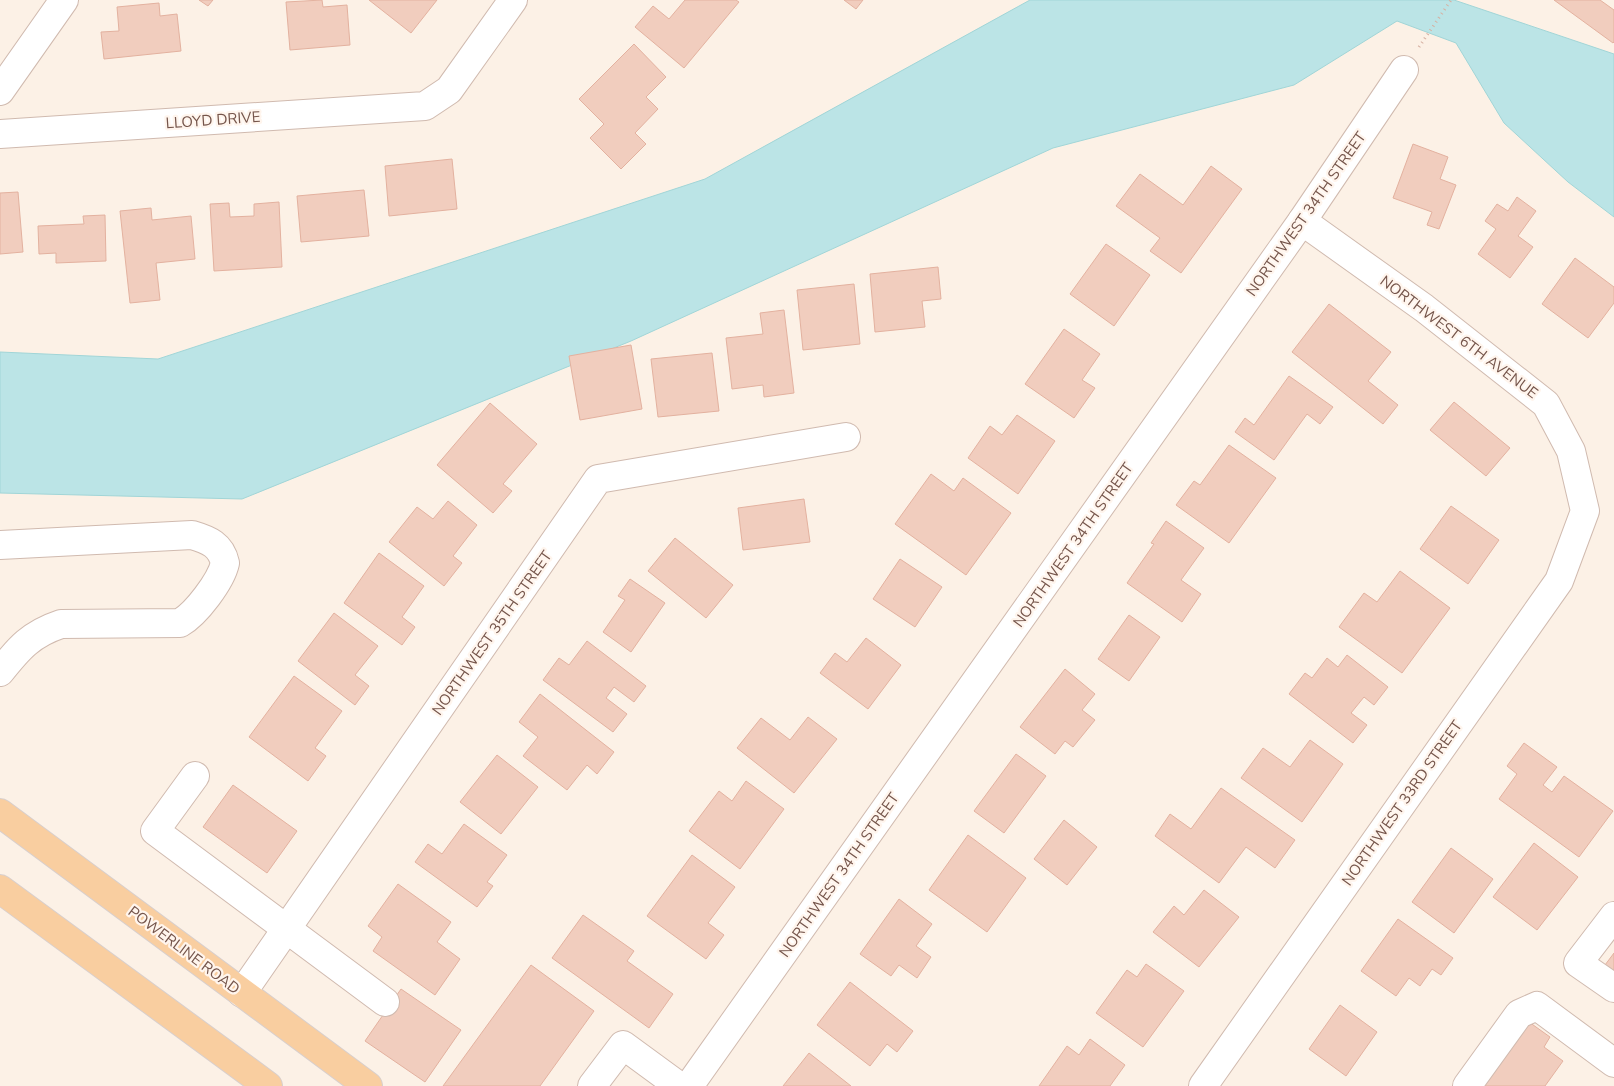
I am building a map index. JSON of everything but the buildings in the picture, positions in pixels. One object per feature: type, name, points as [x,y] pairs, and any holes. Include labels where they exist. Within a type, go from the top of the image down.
[{"type":"main road","name":"POWERLINE ROAD","points":[[0,813],[368,1086]]},
{"type":"main road","points":[[0,888],[268,1086]]},
{"type":"street","points":[[0,91],[64,0]]},
{"type":"street","name":"LLOYD DRIVE","points":[[0,134],[425,106],[450,90],[513,0]]},
{"type":"street","name":"NORTHWEST 34TH STREET","points":[[689,1086],[1302,221],[1404,70]]},
{"type":"street","name":"NORTHWEST 6TH AVENUE","points":[[1302,221],[1424,308],[1546,404],[1571,451],[1585,510]]},
{"type":"street","name":"NORTHWEST 35TH STREET","points":[[242,994],[598,479],[846,437]]},
{"type":"street","name":"NORTHWEST 33RD STREET","points":[[1202,1086],[1559,581],[1585,510]]},
{"type":"street","points":[[0,546],[192,535],[209,540],[224,555],[226,563],[202,601],[187,619],[180,623],[61,624],[42,631],[28,640],[0,672]]},
{"type":"street","points":[[195,776],[155,831],[385,1002]]},
{"type":"street","points":[[1614,916],[1578,963],[1614,988]]},
{"type":"street","points":[[1466,1086],[1520,1014],[1537,1006],[1614,1063]]},
{"type":"street","points":[[592,1086],[623,1045],[679,1086]]},
{"type":"path","points":[[1404,70],[1451,0]]},
{"type":"water","points":[[1030,0],[1454,0],[1614,54],[1614,217],[1568,182],[1504,123],[1456,43],[1397,21],[1294,85],[1053,148],[631,341],[242,499],[0,493],[0,352],[158,359],[705,179]]}]
